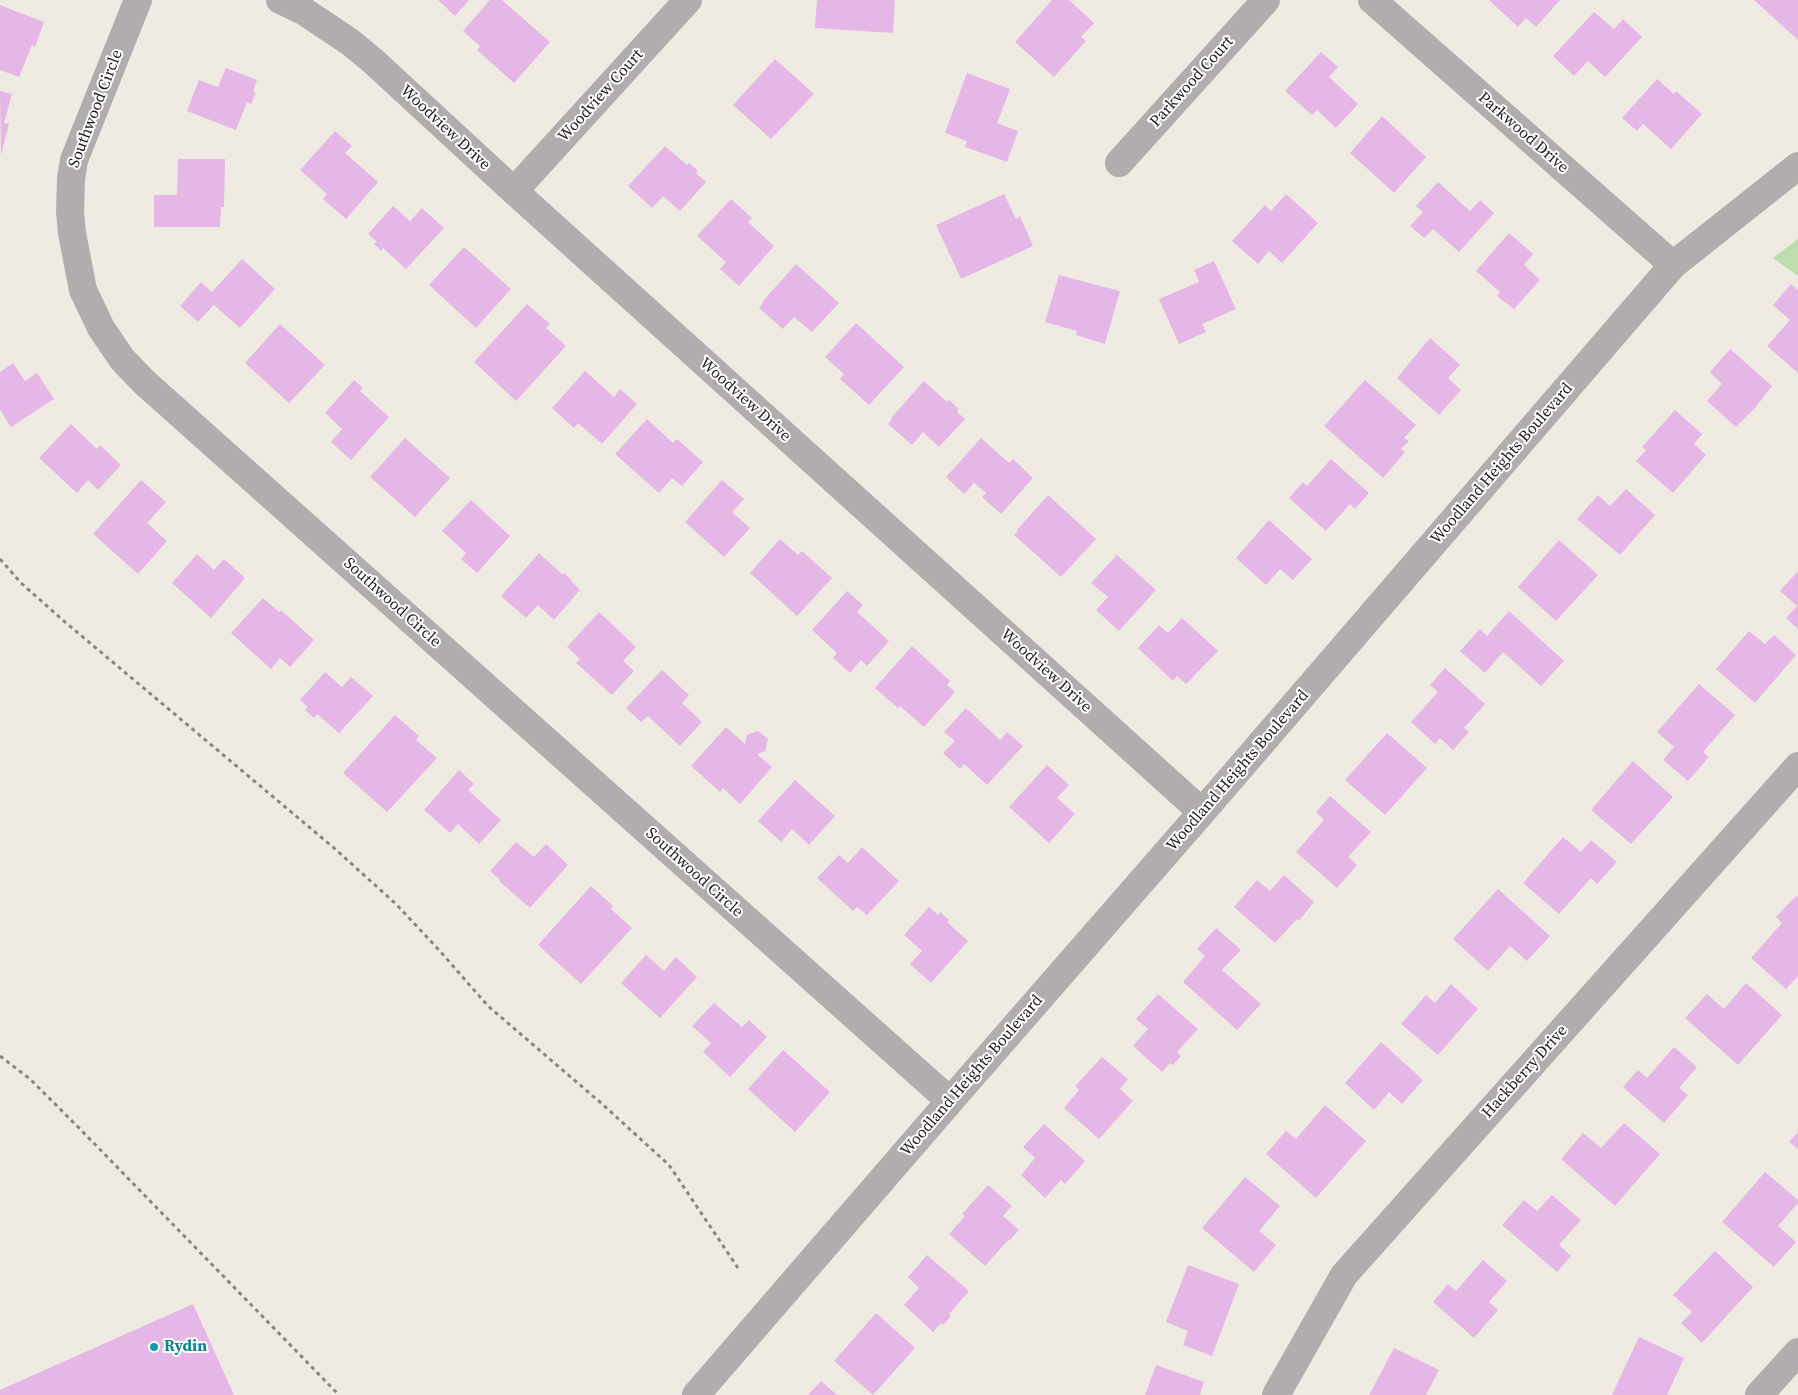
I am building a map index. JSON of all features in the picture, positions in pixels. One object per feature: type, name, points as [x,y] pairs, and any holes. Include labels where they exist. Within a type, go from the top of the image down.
[{"type":"street","name":"Southwood Circle","points":[[138,0],[74,160],[71,179],[70,212],[72,233],[83,290],[101,328],[122,359],[131,370],[950,1100]]},
{"type":"street","name":"Woodview Drive","points":[[280,0],[305,12],[373,61],[514,191],[1202,812]]},
{"type":"street","name":"Woodview Court","points":[[514,191],[688,0]]},
{"type":"street","name":"Parkwood Court","points":[[1119,163],[1266,0]]},
{"type":"street","name":"Parkwood Drive","points":[[1372,0],[1674,265]]},
{"type":"street","name":"Woodland Heights Boulevard","points":[[696,1395],[1674,265],[1798,166]]},
{"type":"street","name":"Hackberry Drive","points":[[1276,1395],[1344,1275],[1798,766]]},
{"type":"street","points":[[1759,1395],[1798,1352]]},
{"type":"path","points":[[0,559],[21,583],[65,622],[334,848],[389,898],[439,950],[488,1006],[601,1102],[669,1165],[738,1268]]},
{"type":"path","points":[[0,1056],[30,1079],[81,1130],[339,1395]]},
{"type":"green space","points":[[1798,239],[1798,276],[1773,258]]},
{"type":"building","points":[[438,0],[469,0],[455,16]]},
{"type":"building","points":[[490,0],[502,0],[550,42],[514,83],[477,50],[480,46],[463,31]]},
{"type":"building","points":[[817,0],[895,0],[893,33],[815,28]]},
{"type":"building","points":[[1052,0],[1069,0],[1094,23],[1081,37],[1086,41],[1054,77],[1015,42]]},
{"type":"building","points":[[1489,0],[1560,0],[1536,27],[1526,18],[1518,27]]},
{"type":"building","points":[[1754,0],[1798,0],[1798,40]]},
{"type":"building","points":[[0,5],[44,22],[35,47],[32,45],[19,77],[0,70]]},
{"type":"building","points":[[1594,12],[1614,29],[1623,19],[1642,37],[1605,77],[1588,61],[1574,76],[1553,56]]},
{"type":"building","points":[[1321,52],[1338,67],[1329,77],[1358,104],[1336,128],[1317,110],[1312,115],[1285,91]]},
{"type":"building","points":[[775,59],[814,94],[771,139],[733,105]]},
{"type":"building","points":[[226,68],[257,80],[253,92],[256,93],[251,104],[247,102],[236,130],[187,111],[199,80],[218,87]]},
{"type":"building","points":[[967,73],[1010,89],[997,123],[1018,131],[1007,162],[965,147],[967,141],[945,133]]},
{"type":"building","points":[[1657,79],[1674,94],[1676,91],[1702,114],[1671,149],[1643,124],[1637,131],[1622,118]]},
{"type":"building","points":[[0,91],[12,94],[4,123],[9,124],[1,155]]},
{"type":"building","points":[[1382,116],[1426,157],[1394,193],[1350,153]]},
{"type":"building","points":[[335,131],[352,146],[345,153],[378,182],[346,219],[323,199],[327,194],[300,170]]},
{"type":"building","points":[[665,146],[687,165],[689,163],[706,182],[680,211],[663,196],[652,208],[628,186]]},
{"type":"building","points":[[178,159],[225,159],[224,207],[221,207],[220,227],[154,227],[154,195],[177,195]]},
{"type":"building","points":[[1438,182],[1470,211],[1480,200],[1494,213],[1459,252],[1433,229],[1424,238],[1410,226],[1423,212],[1416,206]]},
{"type":"building","points":[[1004,194],[1016,219],[1020,216],[1033,246],[961,279],[936,225]]},
{"type":"building","points":[[1286,194],[1318,223],[1282,263],[1269,251],[1258,264],[1232,241],[1265,205],[1271,211]]},
{"type":"building","points":[[731,199],[752,218],[748,222],[774,246],[739,286],[720,269],[726,262],[697,236]]},
{"type":"building","points":[[393,206],[410,221],[422,208],[444,228],[406,269],[383,248],[381,251],[374,244],[377,242],[368,234]]},
{"type":"building","points":[[1509,233],[1533,254],[1524,265],[1540,280],[1514,309],[1497,296],[1500,292],[1476,271]]},
{"type":"building","points":[[464,247],[511,289],[476,328],[429,285]]},
{"type":"building","points":[[242,259],[275,289],[240,328],[214,305],[198,322],[180,306],[201,282],[212,292]]},
{"type":"building","points":[[1214,261],[1236,309],[1202,324],[1206,332],[1179,344],[1159,299],[1199,282],[1194,270]]},
{"type":"building","points":[[796,264],[839,303],[812,332],[794,317],[783,329],[759,308],[762,302]]},
{"type":"building","points":[[1059,275],[1120,291],[1105,344],[1076,335],[1077,331],[1045,322]]},
{"type":"building","points":[[1791,284],[1798,290],[1798,373],[1767,346],[1790,320],[1773,305]]},
{"type":"building","points":[[527,304],[550,324],[546,328],[566,346],[516,401],[474,362]]},
{"type":"building","points":[[856,323],[904,367],[869,405],[840,379],[844,374],[825,357]]},
{"type":"building","points":[[280,324],[325,365],[289,403],[245,363]]},
{"type":"building","points":[[1430,338],[1460,365],[1448,378],[1461,390],[1439,415],[1397,378]]},
{"type":"building","points":[[1730,349],[1772,386],[1755,408],[1736,427],[1707,401],[1722,384],[1710,372]]},
{"type":"building","points":[[13,363],[25,381],[37,373],[54,399],[11,427],[0,410],[0,372]]},
{"type":"building","points":[[585,371],[614,397],[620,389],[637,404],[602,444],[578,423],[574,428],[552,408]]},
{"type":"building","points":[[354,380],[363,388],[360,391],[389,417],[351,460],[331,442],[342,429],[325,413]]},
{"type":"building","points":[[1365,380],[1416,425],[1404,438],[1409,441],[1401,449],[1405,452],[1383,478],[1324,426]]},
{"type":"building","points":[[924,381],[947,402],[949,400],[959,409],[957,412],[965,419],[939,447],[923,432],[912,445],[888,424],[891,418]]},
{"type":"building","points":[[1675,410],[1702,434],[1694,444],[1706,455],[1673,493],[1636,461],[1646,450],[1642,447]]},
{"type":"building","points":[[647,419],[673,443],[677,439],[703,462],[682,486],[672,478],[659,493],[615,454]]},
{"type":"building","points":[[71,424],[97,449],[100,445],[121,465],[98,490],[88,480],[77,493],[39,458]]},
{"type":"building","points":[[405,438],[450,478],[415,517],[370,477]]},
{"type":"building","points":[[981,438],[1009,463],[1013,459],[1033,478],[1001,514],[982,497],[986,493],[974,483],[964,494],[946,477]]},
{"type":"building","points":[[1331,459],[1369,493],[1355,509],[1350,504],[1326,531],[1289,498],[1303,482],[1307,486]]},
{"type":"building","points":[[141,480],[166,502],[147,523],[167,541],[138,574],[93,534]]},
{"type":"building","points":[[722,480],[744,499],[732,512],[750,528],[724,557],[685,522]]},
{"type":"building","points":[[1626,489],[1655,515],[1620,555],[1577,519],[1598,495],[1610,506]]},
{"type":"building","points":[[1048,495],[1096,539],[1061,577],[1014,535]]},
{"type":"building","points":[[471,500],[510,536],[477,573],[461,559],[466,553],[442,531]]},
{"type":"building","points":[[1269,520],[1312,559],[1293,580],[1280,569],[1266,585],[1236,558]]},
{"type":"building","points":[[780,539],[798,555],[802,551],[832,578],[797,616],[750,573]]},
{"type":"building","points":[[1559,540],[1598,575],[1556,621],[1518,587]]},
{"type":"building","points":[[539,553],[563,575],[564,573],[572,580],[580,590],[554,620],[538,605],[526,618],[501,596]]},
{"type":"building","points":[[197,554],[214,570],[224,559],[245,578],[211,618],[172,583]]},
{"type":"building","points":[[1117,555],[1156,590],[1119,631],[1096,610],[1108,597],[1091,583]]},
{"type":"building","points":[[1798,571],[1798,629],[1786,618],[1797,606],[1780,591]]},
{"type":"building","points":[[847,591],[863,605],[857,612],[889,641],[867,666],[861,660],[850,673],[833,658],[837,653],[812,630]]},
{"type":"building","points":[[263,598],[279,612],[281,610],[314,640],[290,667],[280,658],[271,669],[231,633]]},
{"type":"building","points":[[1509,611],[1564,661],[1541,686],[1503,652],[1485,673],[1460,651],[1480,629],[1487,636]]},
{"type":"building","points":[[599,612],[636,647],[623,661],[634,671],[612,695],[576,663],[580,659],[567,647]]},
{"type":"building","points":[[1182,618],[1218,651],[1186,684],[1177,676],[1173,681],[1138,648],[1159,625],[1168,633]]},
{"type":"building","points":[[1749,631],[1765,644],[1774,635],[1796,655],[1755,703],[1716,669]]},
{"type":"building","points":[[912,646],[950,681],[947,685],[955,692],[924,727],[875,688]]},
{"type":"building","points":[[1445,668],[1485,704],[1464,728],[1469,732],[1453,750],[1440,738],[1435,744],[1411,722],[1438,692],[1430,685]]},
{"type":"building","points":[[662,670],[689,695],[682,703],[702,722],[680,746],[648,716],[641,722],[626,708]]},
{"type":"building","points":[[325,672],[342,687],[351,677],[373,696],[339,733],[317,714],[314,718],[305,710],[308,707],[300,700]]},
{"type":"building","points":[[1699,684],[1735,715],[1703,752],[1709,757],[1688,781],[1663,760],[1674,747],[1657,732]]},
{"type":"building","points":[[966,708],[1000,740],[1007,732],[1023,746],[987,785],[964,764],[960,769],[943,753],[955,741],[944,732]]},
{"type":"building","points":[[395,715],[419,736],[416,740],[437,758],[387,812],[343,773]]},
{"type":"building","points":[[726,727],[745,744],[747,735],[758,731],[768,739],[765,751],[757,754],[772,767],[740,804],[723,788],[720,792],[691,766]]},
{"type":"building","points":[[1387,733],[1427,768],[1385,815],[1345,780]]},
{"type":"building","points":[[1633,761],[1673,797],[1631,844],[1591,810]]},
{"type":"building","points":[[1047,765],[1069,785],[1057,798],[1075,814],[1049,843],[1009,807]]},
{"type":"building","points":[[459,770],[474,784],[468,790],[501,820],[479,844],[458,824],[450,833],[424,810]]},
{"type":"building","points":[[795,780],[835,816],[809,845],[792,829],[781,842],[758,821]]},
{"type":"building","points":[[1330,796],[1371,832],[1348,857],[1357,865],[1337,888],[1296,852],[1324,820],[1316,812]]},
{"type":"building","points":[[1563,837],[1581,852],[1591,840],[1617,862],[1597,884],[1591,878],[1559,914],[1523,883]]},
{"type":"building","points":[[516,842],[534,857],[546,844],[568,865],[530,908],[490,871]]},
{"type":"building","points":[[862,847],[899,881],[867,915],[857,907],[853,911],[817,878],[839,855],[848,863]]},
{"type":"building","points":[[1284,875],[1314,902],[1299,921],[1297,919],[1275,943],[1234,907],[1257,880],[1270,891]]},
{"type":"building","points":[[591,886],[613,906],[611,909],[632,928],[581,984],[538,945]]},
{"type":"building","points":[[1498,889],[1550,936],[1527,961],[1510,946],[1488,971],[1453,939]]},
{"type":"building","points":[[1796,896],[1798,898],[1798,976],[1786,989],[1751,958],[1782,923],[1776,917]]},
{"type":"building","points":[[929,907],[938,915],[940,912],[949,920],[947,922],[968,941],[931,983],[910,964],[922,951],[904,935]]},
{"type":"building","points":[[1216,928],[1241,950],[1222,970],[1261,1004],[1237,1030],[1183,982],[1205,956],[1197,949]]},
{"type":"building","points":[[646,955],[664,971],[676,957],[697,977],[660,1018],[621,983]]},
{"type":"building","points":[[1746,983],[1782,1015],[1738,1065],[1685,1018],[1707,994],[1724,1009]]},
{"type":"building","points":[[1451,984],[1478,1009],[1438,1055],[1401,1024],[1426,995],[1435,1003]]},
{"type":"building","points":[[1158,994],[1198,1029],[1177,1052],[1181,1056],[1173,1065],[1170,1063],[1162,1072],[1133,1046],[1148,1029],[1136,1019]]},
{"type":"building","points":[[714,1003],[742,1027],[749,1020],[767,1037],[730,1077],[703,1052],[711,1043],[692,1026]]},
{"type":"building","points":[[1381,1042],[1423,1080],[1402,1104],[1389,1092],[1374,1110],[1345,1083]]},
{"type":"building","points":[[1674,1047],[1697,1067],[1679,1088],[1688,1095],[1664,1123],[1623,1087],[1638,1070],[1647,1078]]},
{"type":"building","points":[[783,1050],[830,1092],[795,1132],[748,1089]]},
{"type":"building","points":[[1102,1057],[1128,1079],[1120,1089],[1133,1101],[1099,1139],[1064,1108],[1079,1090],[1075,1086]]},
{"type":"building","points":[[1325,1105],[1366,1141],[1316,1198],[1266,1154],[1286,1131],[1296,1139]]},
{"type":"building","points":[[1624,1123],[1660,1154],[1615,1206],[1561,1159],[1583,1133],[1601,1148]]},
{"type":"building","points":[[1044,1124],[1085,1161],[1065,1184],[1061,1180],[1045,1198],[1021,1175],[1035,1158],[1023,1147]]},
{"type":"building","points":[[1798,1132],[1798,1149],[1789,1142]]},
{"type":"building","points":[[1765,1172],[1798,1200],[1798,1203],[1778,1226],[1796,1242],[1774,1267],[1722,1222]]},
{"type":"building","points":[[1245,1177],[1280,1206],[1259,1231],[1276,1245],[1254,1272],[1202,1228]]},
{"type":"building","points":[[988,1185],[1012,1206],[1003,1216],[1019,1230],[985,1266],[949,1234],[965,1216],[962,1214]]},
{"type":"building","points":[[1552,1195],[1581,1220],[1559,1245],[1571,1256],[1557,1272],[1502,1225],[1524,1200],[1537,1211]]},
{"type":"building","points":[[1715,1251],[1753,1287],[1702,1343],[1681,1323],[1692,1312],[1673,1295]]},
{"type":"building","points":[[927,1255],[969,1291],[949,1314],[951,1316],[933,1332],[904,1305],[919,1288],[908,1277]]},
{"type":"building","points":[[1483,1260],[1507,1281],[1489,1302],[1498,1310],[1474,1338],[1433,1302],[1448,1284],[1456,1291]]},
{"type":"building","points":[[1188,1265],[1239,1284],[1212,1356],[1183,1345],[1188,1331],[1166,1322]]},
{"type":"building","name":"Rydin","points":[[193,1304],[234,1395],[0,1395],[0,1390]]},
{"type":"building","points":[[876,1313],[915,1348],[873,1395],[834,1361]]},
{"type":"building","points":[[1639,1337],[1684,1358],[1667,1395],[1612,1395]]},
{"type":"building","points":[[1394,1348],[1439,1370],[1426,1395],[1369,1395]]},
{"type":"building","points":[[1156,1365],[1204,1382],[1200,1395],[1145,1395]]},
{"type":"building","points":[[821,1381],[837,1395],[808,1395]]},
{"type":"place","name":"Rydin","points":[[154,1347]]}]
